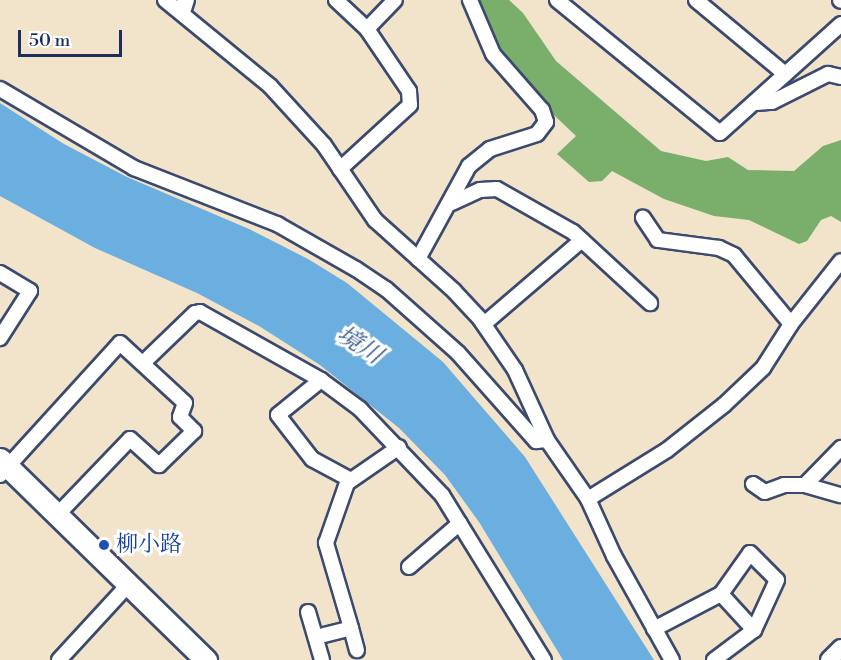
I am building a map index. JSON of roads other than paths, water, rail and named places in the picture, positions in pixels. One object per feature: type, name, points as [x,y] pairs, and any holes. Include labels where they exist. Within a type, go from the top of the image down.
[{"type":"highway","points":[[3,467],[57,515],[206,660]]},
{"type":"street","points":[[165,0],[184,6],[270,86],[340,169],[375,220],[454,291],[484,324],[515,370],[547,440],[588,499],[672,660]]},
{"type":"street","points":[[336,0],[367,29],[409,91],[410,105],[340,169]]},
{"type":"street","points":[[367,29],[395,0]]},
{"type":"street","points":[[418,259],[452,203],[462,174],[478,157],[490,149],[537,134],[546,122],[542,110],[493,54],[470,0]]},
{"type":"street","points":[[557,0],[720,133],[756,104],[785,74],[841,24]]},
{"type":"street","points":[[696,0],[785,74]]},
{"type":"street","points":[[756,104],[772,102],[828,74],[841,77]]},
{"type":"street","points":[[0,89],[134,168],[277,224],[356,269],[386,289],[458,353],[536,441],[547,440]]},
{"type":"street","points":[[452,203],[480,190],[497,189],[582,240],[650,303]]},
{"type":"street","points":[[643,218],[658,240],[719,248],[734,255],[791,324]]},
{"type":"street","points":[[484,324],[582,240]]},
{"type":"street","points":[[588,499],[667,450],[724,405],[763,368],[791,324],[841,261]]},
{"type":"street","points":[[0,273],[30,291],[0,338]]},
{"type":"street","points":[[143,363],[195,313],[200,312],[321,380],[360,409],[399,447],[442,495],[542,657],[526,660]]},
{"type":"street","points":[[3,467],[120,343],[143,363],[185,403],[180,417],[194,431],[159,465],[130,439],[57,515]]},
{"type":"street","points":[[321,380],[278,415],[306,454],[351,480]]},
{"type":"street","points":[[357,650],[326,543],[351,480],[399,447]]},
{"type":"street","points":[[805,485],[841,448]]},
{"type":"street","points":[[753,484],[765,492],[784,485],[805,485],[841,495]]},
{"type":"street","points":[[409,567],[460,523]]},
{"type":"street","points":[[654,629],[721,594],[750,553],[777,580],[754,630],[714,660]]},
{"type":"street","points":[[61,659],[128,585]]},
{"type":"street","points":[[721,594],[754,630]]},
{"type":"street","points":[[308,612],[322,660]]},
{"type":"street","points":[[316,637],[351,627]]},
{"type":"street","points":[[829,660],[841,648]]},
{"type":"water","name":"境川","points":[[0,103],[64,144],[127,177],[249,229],[308,259],[347,283],[443,362],[525,457],[654,660],[563,660],[479,522],[445,475],[399,428],[320,365],[259,326],[197,293],[95,248],[0,196]]},
{"type":"place","name":"柳小路","points":[[104,545]]}]
